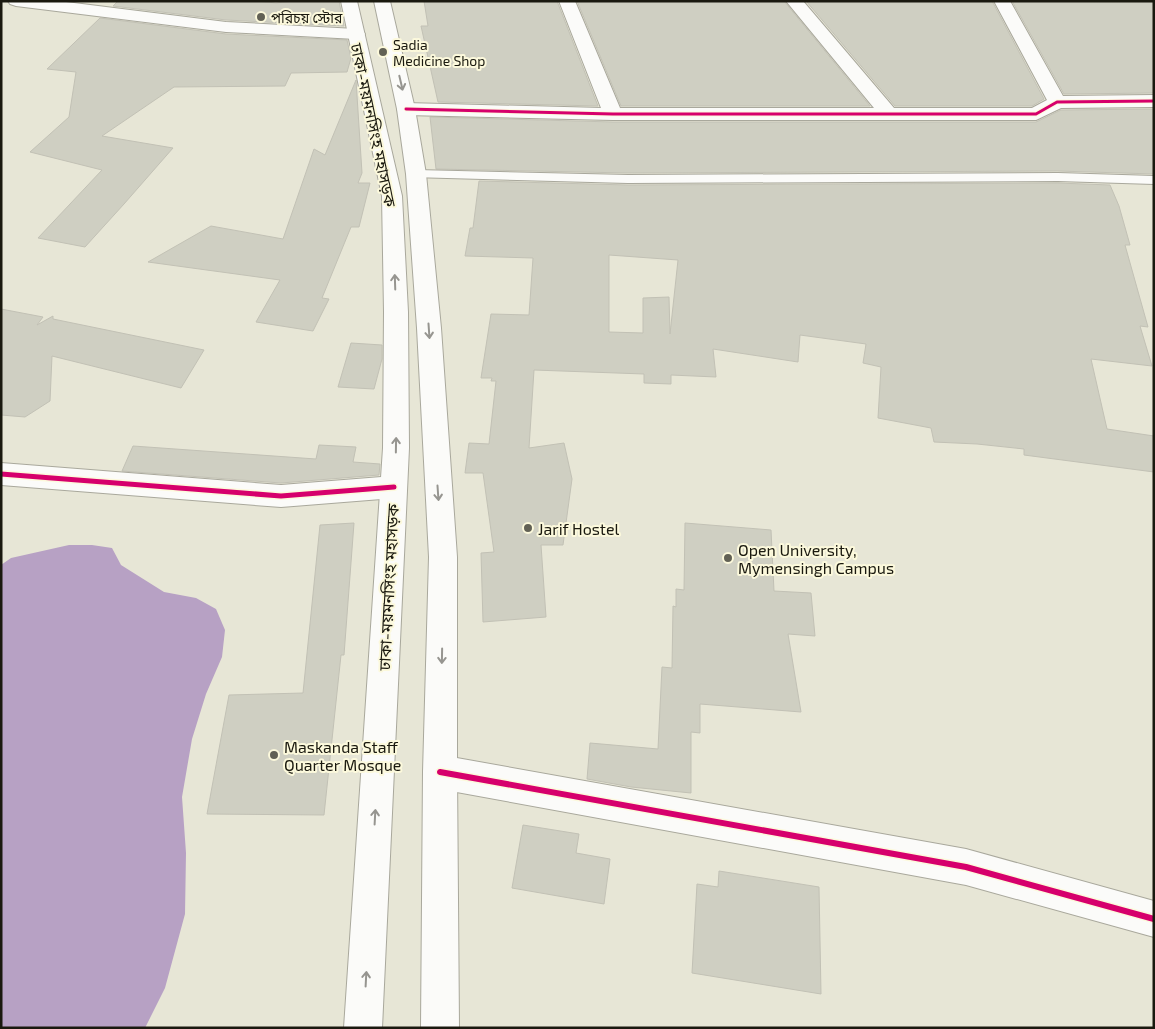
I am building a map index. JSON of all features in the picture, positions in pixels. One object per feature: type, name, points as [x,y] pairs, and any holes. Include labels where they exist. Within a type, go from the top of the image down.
[{"type":"street","points":[[16,1],[226,27],[356,34]]},
{"type":"street","name":"ঢাকা-ময়মনসিংহ মহাসড়ক","points":[[349,1],[392,196],[396,312],[396,448],[363,1028]]},
{"type":"street","name":"ঢাকা-ময়মনসিংহ মহাসড়ক","points":[[382,1],[406,108],[416,174],[429,328],[443,557],[440,772],[440,1028]]},
{"type":"street","points":[[567,1],[613,114]]},
{"type":"street","points":[[794,1],[888,112]]},
{"type":"street","points":[[1002,1],[1057,102]]},
{"type":"street","points":[[406,108],[613,114],[888,112],[1036,114],[1057,102],[1154,102]]},
{"type":"street","points":[[1,474],[280,496],[394,487]]},
{"type":"street","points":[[440,772],[966,867],[1154,920]]},
{"type":"lane","points":[[416,174],[628,179],[1058,177],[1154,180]]},
{"type":"shaded area","points":[[69,545],[92,545],[112,548],[121,565],[164,592],[196,598],[216,609],[225,630],[222,657],[206,694],[192,739],[182,797],[186,853],[185,914],[165,988],[145,1028],[1,1028],[1,565],[11,558]]},
{"type":"building","points":[[118,1],[257,1],[276,3],[339,1],[344,26],[226,20],[113,6]]},
{"type":"building","points":[[424,1],[557,1],[598,106],[438,102],[421,26],[428,26]]},
{"type":"building","points":[[577,1],[784,1],[870,106],[621,106]]},
{"type":"building","points":[[806,1],[992,1],[1044,99],[1032,106],[895,106]]},
{"type":"building","points":[[1012,1],[1154,2],[1154,93],[1064,94]]},
{"type":"building","points":[[100,18],[226,34],[347,40],[351,58],[347,72],[291,73],[285,86],[174,87],[102,136],[173,148],[124,204],[85,247],[38,238],[102,170],[30,152],[69,117],[76,72],[47,69]]},
{"type":"building","points":[[356,80],[362,173],[358,183],[370,183],[359,227],[351,227],[322,298],[329,299],[313,331],[256,322],[280,280],[148,262],[211,226],[283,239],[314,149],[325,155]]},
{"type":"building","points":[[1154,109],[1154,174],[1058,171],[628,173],[436,169],[430,117],[613,122],[1036,122],[1061,110]]},
{"type":"building","points":[[479,181],[628,185],[1058,183],[1110,185],[1119,206],[1130,245],[1125,245],[1148,327],[1140,326],[1152,366],[1091,359],[1107,429],[1154,436],[1154,472],[1024,455],[1024,449],[934,442],[931,428],[878,418],[881,367],[863,363],[866,344],[800,335],[798,362],[713,349],[716,377],[671,375],[671,384],[644,383],[644,374],[534,370],[529,448],[564,443],[572,479],[563,545],[541,545],[546,617],[483,622],[481,553],[494,552],[483,473],[465,473],[469,443],[489,444],[496,381],[491,381],[492,378],[481,378],[491,314],[529,315],[533,258],[465,256],[470,228],[473,228]],"holes":[[[609,255],[678,260],[670,334],[669,297],[643,298],[643,333],[609,332]]]},
{"type":"building","points":[[1,309],[43,317],[37,325],[53,316],[53,319],[204,350],[181,388],[52,356],[50,401],[25,417],[1,415]]},
{"type":"building","points":[[351,343],[382,345],[382,359],[374,389],[338,387]]},
{"type":"building","points":[[319,445],[356,447],[353,462],[380,464],[379,475],[281,483],[122,471],[133,446],[316,459]]},
{"type":"building","name":"Maskanda Staff Quarter Mosque","points":[[354,523],[344,655],[341,655],[324,815],[207,814],[229,695],[303,693],[320,525]]},
{"type":"building","points":[[685,523],[771,530],[774,591],[811,593],[815,636],[788,634],[801,712],[700,704],[700,733],[691,732],[691,793],[631,787],[587,779],[590,743],[658,749],[662,667],[672,668],[673,606],[676,607],[676,589],[684,590]]},
{"type":"building","points":[[523,825],[579,834],[576,853],[610,859],[604,904],[512,888]]},
{"type":"building","points":[[719,871],[819,887],[821,994],[692,973],[697,884],[718,887]]},
{"type":"cycle path","points":[[406,109],[613,114],[1036,114],[1057,102],[1154,101]]},
{"type":"cycle path","points":[[1,474],[281,496],[394,487]]},
{"type":"cycle path","points":[[440,772],[966,867],[1154,919]]},
{"type":"place","name":"পরিচয় স্টোর","points":[[261,17]]},
{"type":"place","name":"Sadia Medicine Shop","points":[[383,52]]},
{"type":"place","name":"Jarif Hostel","points":[[528,528]]},
{"type":"place","name":"Open University, Mymensingh Campus","points":[[728,558]]},
{"type":"place","name":"Maskanda Staff Quarter Mosque","points":[[274,755]]}]
